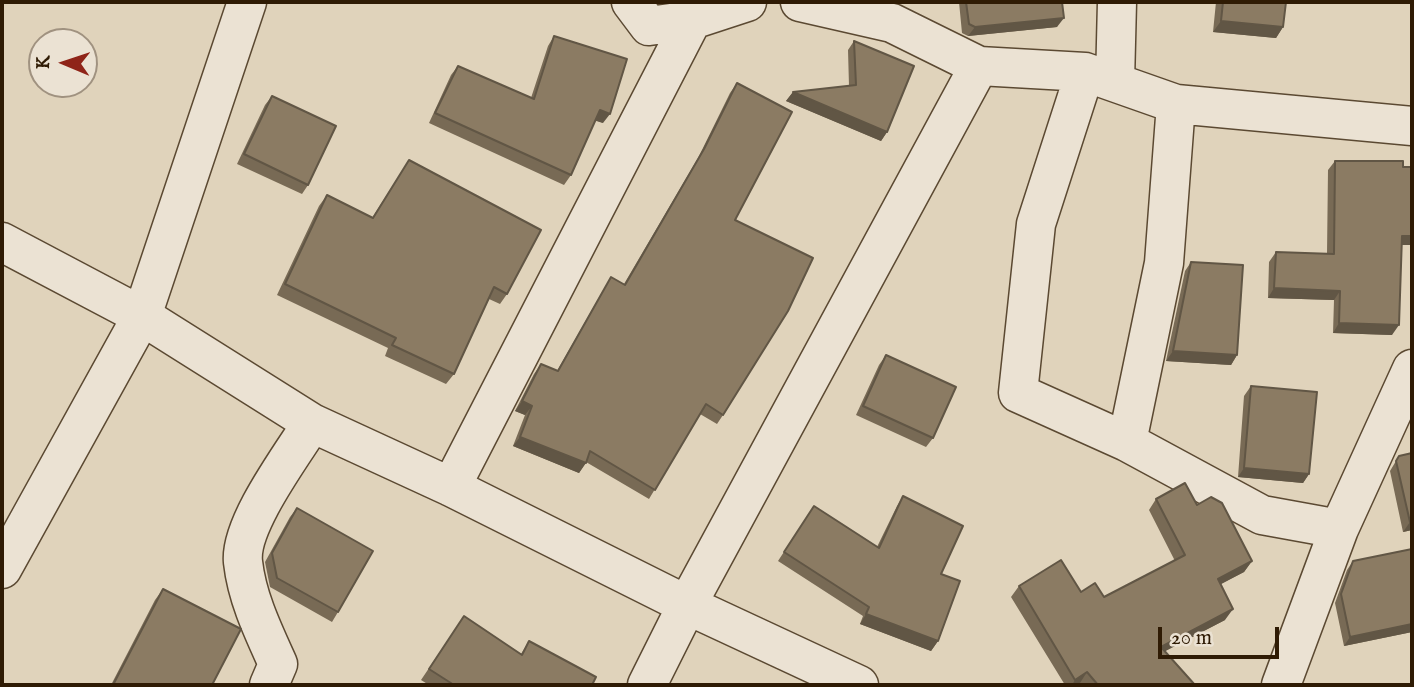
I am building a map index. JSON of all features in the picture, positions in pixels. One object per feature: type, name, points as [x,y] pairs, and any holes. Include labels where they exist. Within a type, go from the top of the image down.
[{"type":"street","points":[[2,569],[142,316],[247,2]]},
{"type":"street","points":[[631,2],[649,26],[692,20],[747,2]]},
{"type":"street","points":[[800,2],[892,23],[979,66],[1100,77],[1177,104],[1412,126]]},
{"type":"street","points":[[1117,2],[1100,77],[1037,224],[1018,393],[1127,442],[1262,515],[1339,530]]},
{"type":"street","points":[[452,487],[692,20]]},
{"type":"street","points":[[647,685],[687,605],[979,66]]},
{"type":"street","points":[[1127,442],[1164,263],[1177,104]]},
{"type":"street","points":[[2,242],[142,316],[312,423],[452,487],[687,605],[859,685]]},
{"type":"street","points":[[1281,685],[1339,530],[1412,369]]},
{"type":"street","points":[[269,685],[278,664],[253,608],[242,559],[254,514],[312,423]]},
{"type":"building","points":[[966,2],[1062,2],[1064,18],[975,27],[969,24]]},
{"type":"building","points":[[1223,2],[1286,2],[1283,27],[1221,21]]},
{"type":"building","points":[[554,36],[627,59],[610,114],[600,110],[571,175],[435,113],[458,66],[534,99]]},
{"type":"building","points":[[854,41],[914,66],[887,132],[793,92],[856,85]]},
{"type":"building","points":[[737,83],[792,112],[735,220],[813,258],[788,311],[723,415],[706,404],[655,490],[590,451],[586,463],[520,437],[532,406],[522,401],[541,364],[558,371],[611,277],[625,285],[704,149]]},
{"type":"building","points":[[272,96],[336,126],[308,185],[244,154]]},
{"type":"building","points":[[409,160],[541,230],[507,294],[494,287],[454,374],[392,345],[396,338],[285,284],[327,195],[373,218]]},
{"type":"building","points":[[1335,161],[1403,161],[1403,167],[1412,167],[1412,236],[1402,236],[1399,325],[1339,323],[1340,291],[1274,288],[1276,252],[1334,254]]},
{"type":"building","points":[[1191,262],[1243,265],[1237,355],[1173,351]]},
{"type":"building","points":[[886,355],[956,387],[933,438],[863,406]]},
{"type":"building","points":[[1251,386],[1317,392],[1309,474],[1244,468]]},
{"type":"building","points":[[1412,453],[1410,522],[1396,461],[1399,456]]},
{"type":"building","points":[[1185,483],[1197,505],[1211,497],[1222,503],[1252,561],[1218,579],[1233,609],[1161,647],[1195,685],[1098,685],[1087,672],[1075,680],[1019,586],[1061,560],[1081,592],[1095,583],[1104,597],[1185,555],[1156,499]]},
{"type":"building","points":[[903,496],[963,526],[941,574],[960,581],[938,641],[866,614],[869,607],[784,552],[814,506],[879,548]]},
{"type":"building","points":[[297,508],[373,551],[338,612],[277,578],[272,553]]},
{"type":"building","points":[[1412,549],[1412,624],[1350,637],[1341,594],[1353,561]]},
{"type":"building","points":[[163,589],[241,629],[212,685],[113,685]]},
{"type":"building","points":[[464,616],[522,655],[529,641],[596,677],[592,685],[454,685],[429,669]]}]
